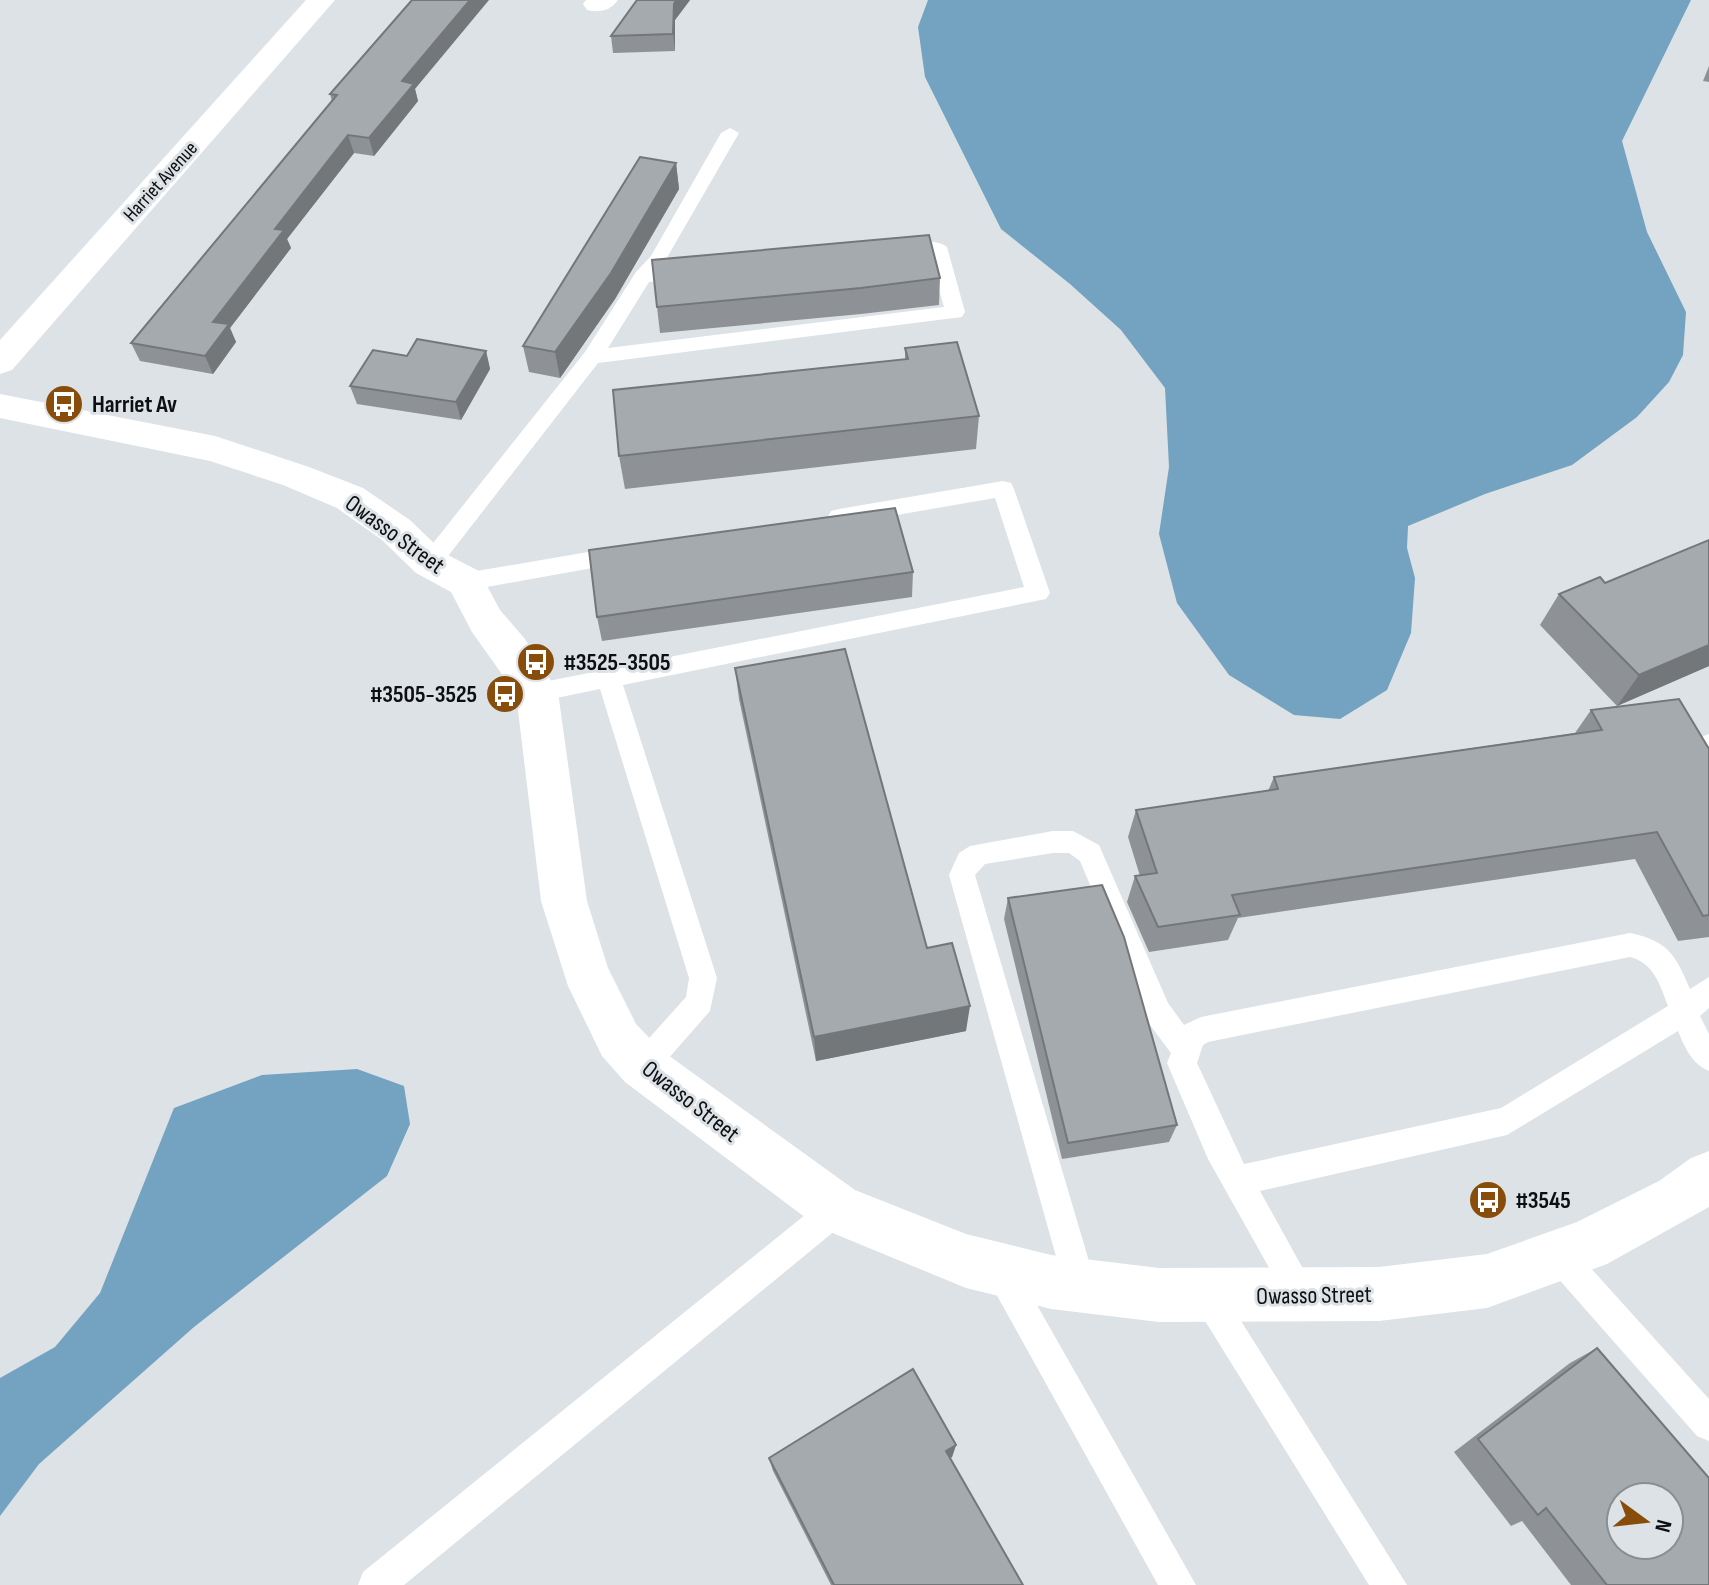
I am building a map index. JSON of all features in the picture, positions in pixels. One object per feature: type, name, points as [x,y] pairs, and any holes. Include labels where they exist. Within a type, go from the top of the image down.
[{"type":"street","name":"Harriet Avenue","points":[[0,362],[321,0]]},
{"type":"street","name":"Owasso Street","points":[[0,406],[215,449],[296,476],[350,498],[448,572],[510,650],[537,692],[564,901],[585,971],[619,1040],[643,1066],[837,1209],[966,1261],[1051,1282],[1208,1297],[1379,1294],[1487,1281],[1559,1256],[1588,1245],[1677,1199],[1709,1176]]},
{"type":"lane","points":[[448,572],[643,276],[659,259],[730,133]]},
{"type":"lane","points":[[592,357],[955,312],[937,247],[876,253]]},
{"type":"lane","points":[[643,276],[705,270]]},
{"type":"lane","points":[[537,692],[1038,593],[1003,489],[814,522]]},
{"type":"lane","points":[[448,572],[642,552]]},
{"type":"lane","points":[[609,678],[703,978],[700,1002],[643,1066]]},
{"type":"lane","points":[[1709,744],[1692,751],[1709,776]]},
{"type":"lane","points":[[1080,1285],[962,875],[968,861],[979,854],[1053,842],[1073,842],[1090,853],[1157,1012],[1185,1049]]},
{"type":"lane","points":[[1301,1294],[1219,1149],[1182,1063],[1191,1037],[1201,1030],[1630,945],[1653,953],[1663,963],[1684,1012],[1709,1057]]},
{"type":"lane","points":[[1237,1181],[1507,1121],[1684,1012],[1709,990]]},
{"type":"lane","points":[[376,1585],[837,1209]]},
{"type":"lane","points":[[1559,1256],[1709,1424]]},
{"type":"lane","points":[[999,1269],[1178,1585]]},
{"type":"lane","points":[[1208,1297],[1389,1585]]},
{"type":"water","points":[[928,0],[1691,0],[1622,141],[1647,232],[1686,312],[1683,355],[1669,382],[1637,417],[1572,465],[1485,494],[1408,526],[1407,548],[1415,578],[1411,633],[1387,690],[1340,719],[1294,715],[1229,675],[1177,603],[1159,534],[1169,467],[1165,388],[1121,330],[1001,229],[925,77],[918,27]]},
{"type":"water","points":[[357,1069],[404,1086],[410,1124],[387,1176],[194,1327],[39,1464],[0,1516],[0,1378],[55,1347],[100,1293],[174,1108],[262,1075]]},
{"type":"building","points":[[412,0],[470,0],[402,81],[414,84],[369,138],[348,135],[275,229],[284,230],[213,322],[229,324],[205,356],[131,343],[337,95],[330,94]]},
{"type":"building","points":[[637,0],[676,0],[673,34],[611,36]]},
{"type":"building","points":[[640,157],[676,163],[611,273],[555,352],[523,346]]},
{"type":"building","points":[[929,235],[940,278],[657,307],[652,260]]},
{"type":"building","points":[[417,339],[486,351],[456,402],[350,386],[373,350],[407,356]]},
{"type":"building","points":[[957,342],[979,416],[619,456],[613,390],[908,359],[905,348]]},
{"type":"building","points":[[895,508],[913,572],[597,617],[589,550]]},
{"type":"building","points":[[1709,540],[1709,645],[1639,675],[1559,594],[1600,577],[1605,583]]},
{"type":"building","points":[[845,649],[927,948],[952,943],[970,1006],[814,1037],[735,668]]},
{"type":"building","points":[[1679,699],[1709,749],[1709,915],[1703,916],[1657,832],[1232,895],[1240,915],[1158,927],[1135,876],[1157,873],[1136,810],[1278,789],[1274,777],[1602,730],[1591,710]]},
{"type":"building","points":[[1102,885],[1124,937],[1177,1125],[1068,1143],[1008,898]]},
{"type":"building","points":[[1597,1348],[1709,1478],[1709,1585],[1607,1585],[1546,1508],[1538,1515],[1478,1439]]},
{"type":"building","points":[[913,1369],[956,1445],[946,1451],[1023,1585],[834,1585],[769,1458]]},
{"type":"place","name":"Harriet Av","points":[[64,404]]},
{"type":"place","name":"#3525-3505","points":[[536,662]]},
{"type":"place","name":"#3505-3525","points":[[505,694]]},
{"type":"place","name":"#3545","points":[[1488,1200]]}]
